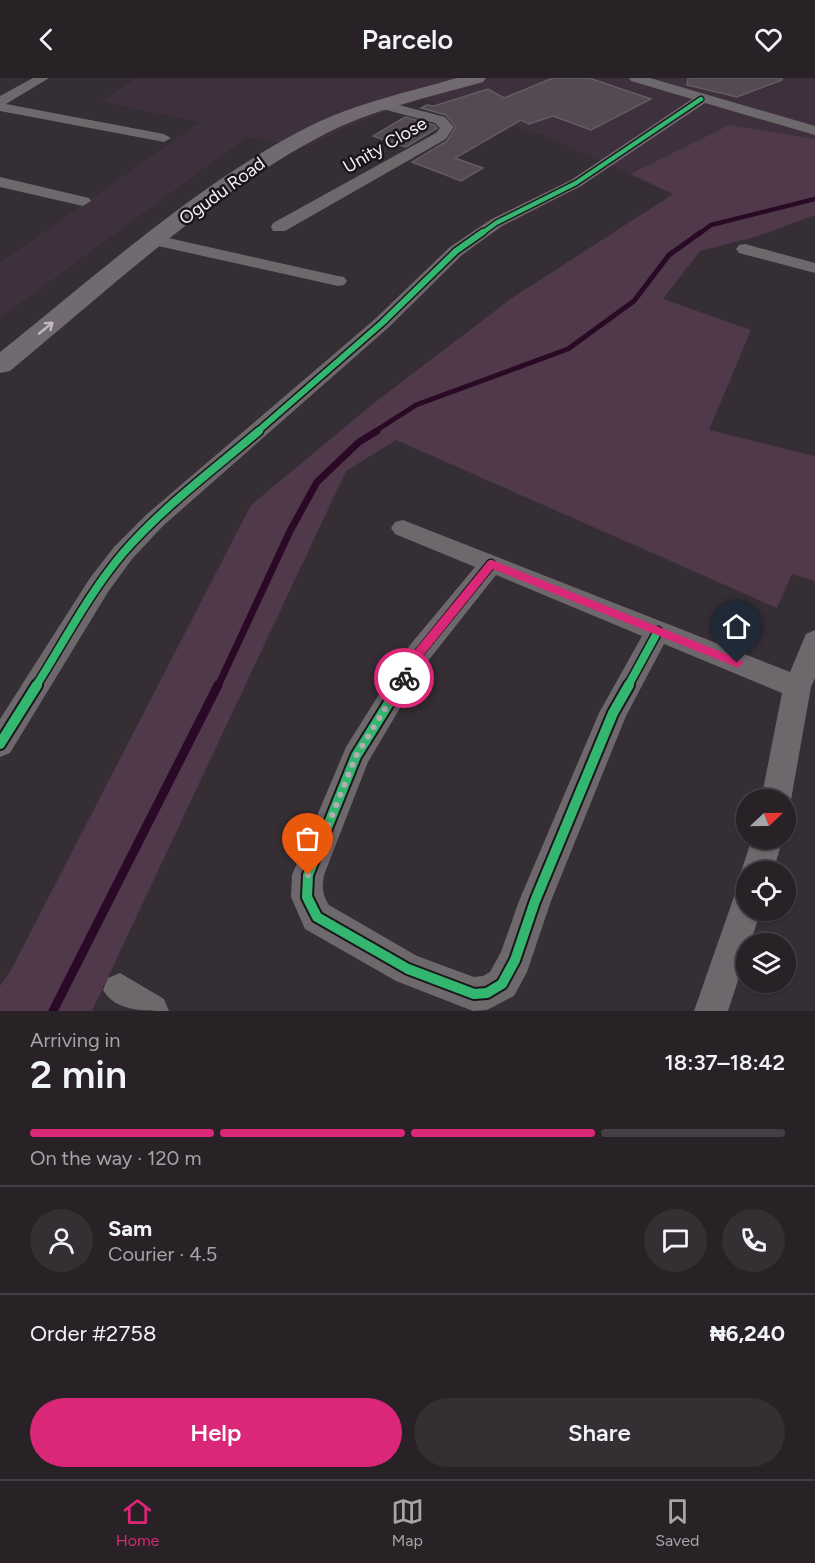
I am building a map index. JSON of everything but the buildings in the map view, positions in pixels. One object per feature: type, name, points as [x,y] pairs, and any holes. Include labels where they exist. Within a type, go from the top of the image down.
[{"type":"main road","name":"Ogudu Road","points":[[0,365],[68,300],[210,178],[248,154],[307,124],[354,105],[446,78]]},
{"type":"main road","name":"Ogudu Road","points":[[0,342],[68,300],[155,240],[215,193],[290,144],[339,121],[384,105],[477,78]]},
{"type":"street","points":[[0,105],[42,78]]},
{"type":"street","points":[[636,78],[815,131]]},
{"type":"street","points":[[648,78],[815,123]]},
{"type":"street","points":[[0,744],[99,585],[123,553],[155,520],[366,337],[456,251],[496,223],[576,183],[701,99]]},
{"type":"street","points":[[0,105],[164,138]]},
{"type":"street","name":"Unity Close","points":[[279,227],[441,136],[447,128],[440,120],[384,105]]},
{"type":"street","points":[[0,182],[83,201]]},
{"type":"street","points":[[155,240],[338,281]]},
{"type":"street","points":[[745,249],[815,268]]},
{"type":"street","points":[[403,528],[797,687]]},
{"type":"street","points":[[492,564],[419,653],[356,756],[308,875],[305,890],[308,903],[317,917],[408,969],[474,994],[487,993],[501,984],[515,960],[535,901],[613,713],[658,631]]},
{"type":"street","points":[[778,789],[797,687],[811,657],[815,641]]},
{"type":"street","points":[[711,1011],[741,921]]},
{"type":"street","points":[[120,990],[152,1011]]},
{"type":"shaded area","points":[[136,78],[815,78],[815,139],[729,125],[630,174],[543,135],[422,99],[350,125],[307,147],[247,137],[0,318],[0,263],[200,122],[101,102]]},
{"type":"shaded area","points":[[729,125],[815,139],[815,215],[755,237],[700,251],[663,299],[751,330],[709,430],[815,456],[815,581],[792,574],[777,608],[396,440],[346,471],[92,1011],[0,1011],[0,986],[10,972],[251,505],[374,403],[512,298],[673,194],[630,174]]},
{"type":"waterway","points":[[699,234],[711,225],[815,199]]},
{"type":"waterway","points":[[374,432],[416,405],[568,349],[634,301],[669,255],[701,232]]},
{"type":"waterway","points":[[218,686],[290,531],[317,482],[359,442],[377,431]]},
{"type":"waterway","points":[[53,1011],[218,685]]},
{"type":"cycle path","points":[[0,744],[99,585],[123,553],[155,520],[382,323],[456,251],[496,223],[576,183],[701,99]]},
{"type":"cycle path","points":[[491,564],[419,653],[356,756],[308,875],[307,897],[317,917],[408,969],[474,994],[487,993],[502,984],[515,960],[535,901],[613,713],[658,631]]},
{"type":"way so far","points":[[308,875],[356,756],[404,678]]},
{"type":"route","points":[[404,678],[419,653],[492,564],[737,663]]}]
